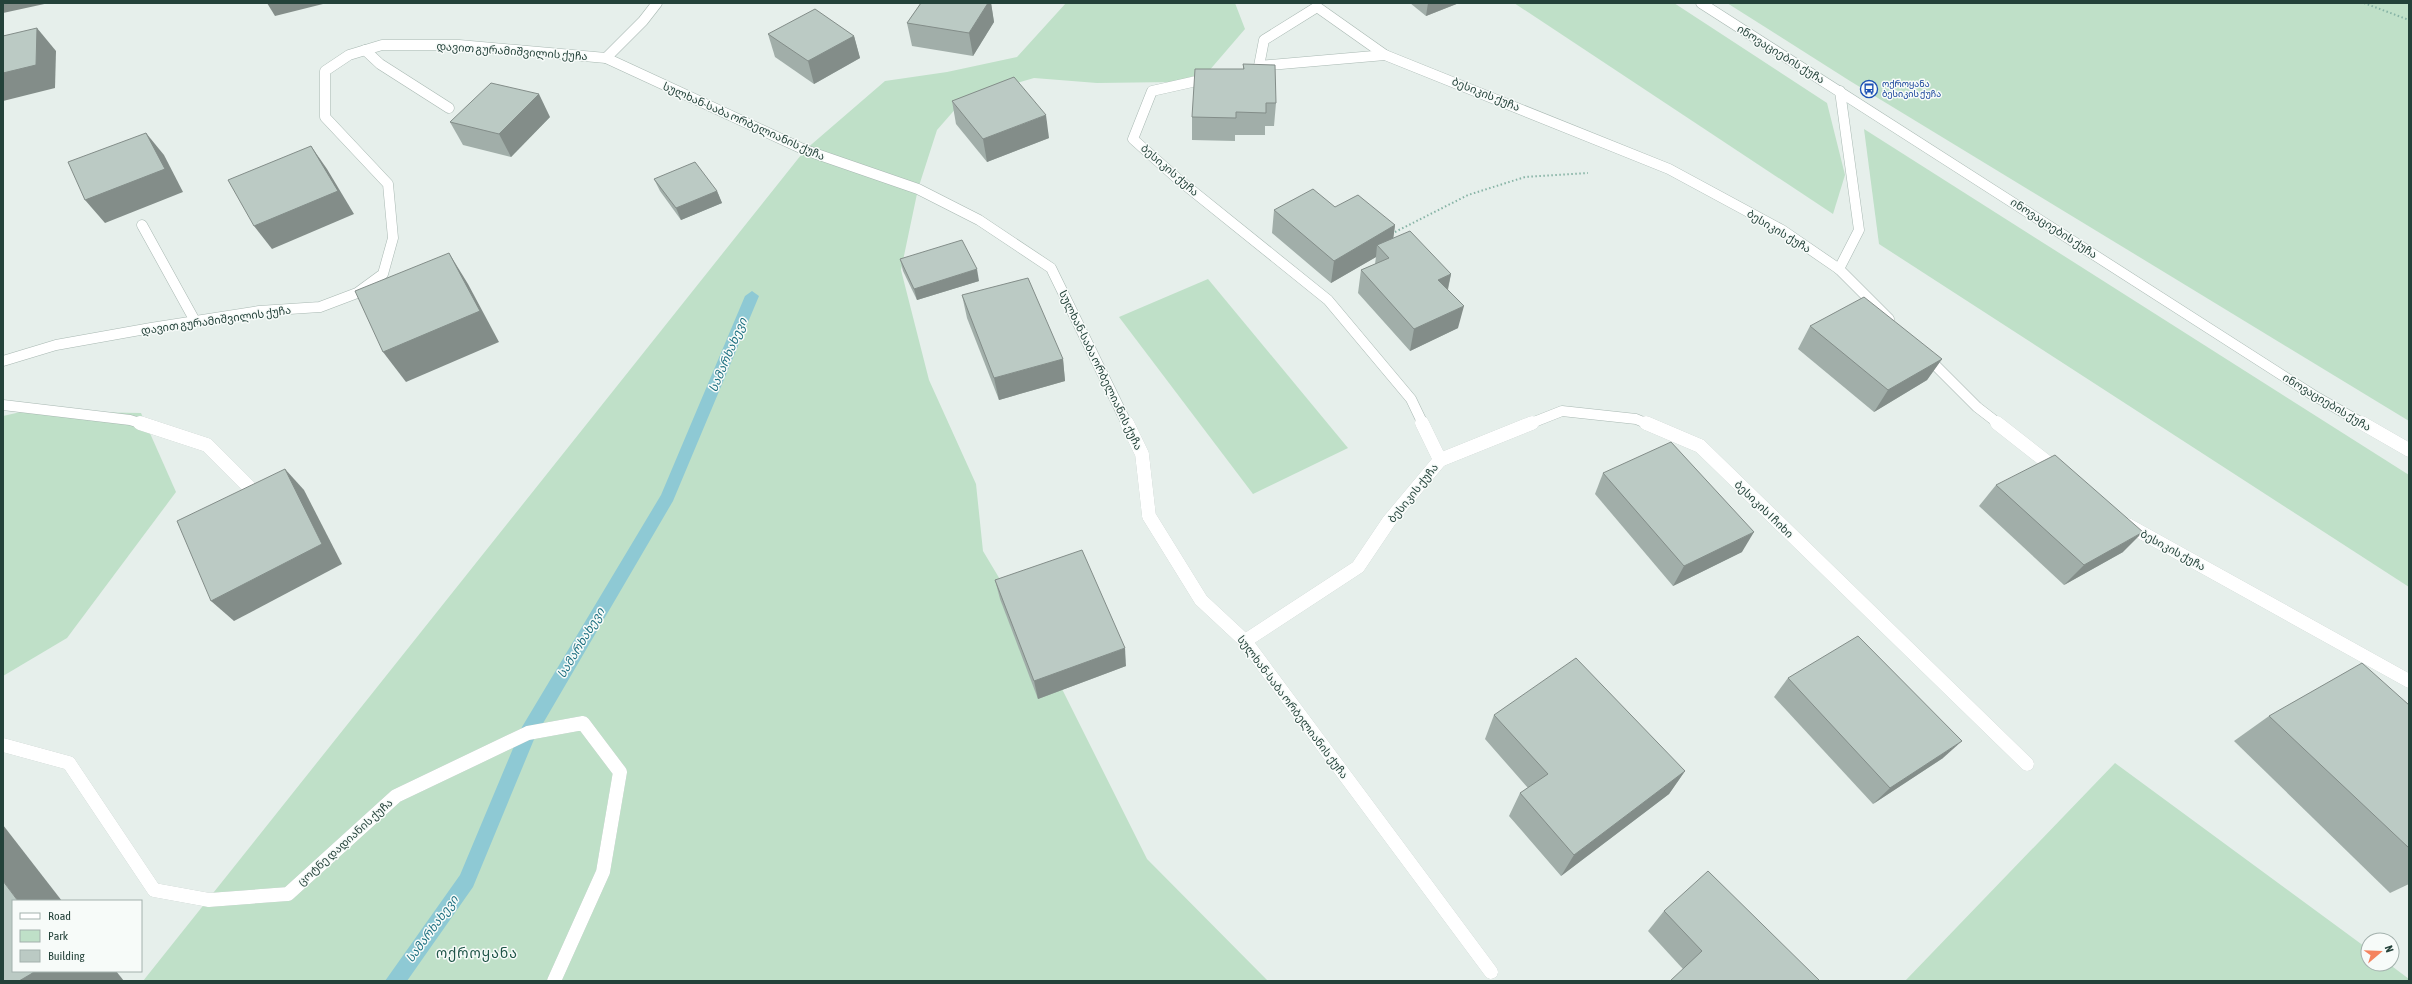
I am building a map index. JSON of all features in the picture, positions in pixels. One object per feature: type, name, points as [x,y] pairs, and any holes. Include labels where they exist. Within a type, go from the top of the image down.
[{"type":"street","points":[[606,58],[643,21],[657,3]]},
{"type":"street","name":"ინოვაციების ქუჩა","points":[[1701,3],[2306,391],[2409,450]]},
{"type":"street","name":"ბესიკის ქუჩა","points":[[1385,55],[1255,67],[1264,40],[1317,6],[1385,55],[1669,169],[1782,230],[1839,269],[1900,330]]},
{"type":"street","name":"დავით გურამიშვილის ქუჩა","points":[[3,360],[56,346],[195,321],[259,311],[320,307],[357,294],[383,274],[393,238],[388,184],[325,117],[325,71],[349,55],[382,45],[459,45],[606,58]]},
{"type":"street","points":[[365,50],[380,64],[449,108]]},
{"type":"street","name":"სულხან-საბა ორბელიანის ქუჩა","points":[[606,58],[805,150],[918,189],[979,220],[1051,268],[1142,454],[1149,516],[1201,600],[1245,641],[1492,972]]},
{"type":"street","name":"ბესიკის ქუჩა","points":[[1221,75],[1152,91],[1134,138],[1179,180],[1328,300],[1411,399],[1440,460],[1390,521],[1358,567],[1245,641]]},
{"type":"street","points":[[1839,269],[1859,230],[1840,91]]},
{"type":"street","points":[[142,225],[195,321]]},
{"type":"street","points":[[1916,346],[1977,407],[2069,480]]},
{"type":"street","points":[[3,405],[130,420],[207,445],[259,498]]},
{"type":"street","name":"ბესიკის I ჩიხი","points":[[1440,460],[1562,411],[1636,420],[1700,446],[2027,764]]},
{"type":"street","name":"ბესიკის ქუჩა","points":[[2119,518],[2409,681]]},
{"type":"street","name":"ცოტნე დადიანის ქუჩა","points":[[3,745],[69,763],[154,890],[209,900],[288,894],[396,796],[528,733],[583,723],[620,772],[603,872],[554,981]]},
{"type":"path","points":[[2364,3],[2409,20]]},
{"type":"path","points":[[1395,232],[1468,195],[1518,179],[1589,173]]},
{"type":"green space","points":[[1066,3],[1235,3],[1245,29],[1208,72],[1173,82],[1097,83],[1034,78],[965,98],[937,130],[918,189],[901,270],[929,380],[976,484],[983,551],[1044,653],[1147,859],[1268,981],[143,981],[805,150],[885,81],[947,72],[1017,57]]},
{"type":"green space","points":[[1514,3],[1674,3],[1827,103],[1845,175],[1833,214]]},
{"type":"green space","points":[[1727,3],[2409,3],[2409,421],[1850,81]]},
{"type":"green space","points":[[1864,129],[2409,475],[2409,587],[1879,244]]},
{"type":"green space","points":[[1208,279],[1348,448],[1253,494],[1119,317]]},
{"type":"green space","points":[[25,411],[141,413],[176,492],[67,638],[3,676],[3,416]]},
{"type":"green space","points":[[2115,763],[2360,943],[2360,972],[2400,972],[2409,979],[2409,981],[1905,981]]},
{"type":"building","points":[[921,3],[988,3],[969,33],[907,23]]},
{"type":"building","points":[[815,9],[854,36],[808,61],[768,34]]},
{"type":"building","points":[[37,28],[36,65],[3,73],[3,36]]},
{"type":"building","points":[[1243,64],[1275,65],[1276,103],[1266,103],[1266,113],[1236,112],[1236,118],[1192,117],[1195,69],[1244,69]]},
{"type":"building","points":[[1014,77],[1046,115],[983,139],[952,101]]},
{"type":"building","points":[[491,83],[539,94],[499,134],[450,122]]},
{"type":"building","points":[[146,133],[165,169],[85,200],[68,162]]},
{"type":"building","points":[[311,146],[338,191],[254,226],[228,180]]},
{"type":"building","points":[[695,162],[717,191],[676,208],[654,179]]},
{"type":"building","points":[[1313,189],[1335,207],[1358,195],[1395,225],[1334,261],[1274,210]]},
{"type":"building","points":[[1410,231],[1451,274],[1438,280],[1464,306],[1414,329],[1361,270],[1389,258],[1377,245]]},
{"type":"building","points":[[962,240],[977,269],[914,289],[900,259]]},
{"type":"building","points":[[449,253],[480,311],[383,352],[355,291]]},
{"type":"building","points":[[1028,278],[1063,359],[994,378],[962,295]]},
{"type":"building","points":[[1864,297],[1942,359],[1888,390],[1810,326]]},
{"type":"building","points":[[1671,442],[1754,532],[1684,566],[1603,473]]},
{"type":"building","points":[[2055,455],[2143,532],[2084,565],[1996,485]]},
{"type":"building","points":[[285,469],[322,544],[211,601],[177,521]]},
{"type":"building","points":[[1082,550],[1125,648],[1034,681],[995,580]]},
{"type":"building","points":[[1858,636],[1962,741],[1890,788],[1788,678]]},
{"type":"building","points":[[1576,658],[1685,771],[1574,855],[1520,793],[1548,774],[1494,715]]},
{"type":"building","points":[[2362,663],[2409,705],[2409,848],[2269,716]]},
{"type":"building","points":[[1708,871],[1820,981],[1670,981],[1702,951],[1664,911]]},
{"type":"building","points":[[3,881],[17,900],[12,900],[12,972],[34,972],[19,981],[3,981]]},
{"type":"waterway","name":"სამარხახევი","points":[[395,981],[467,881],[528,733],[668,497],[752,296]]},
{"type":"place","name":"ოქროყანა ბესიკის ქუჩა","points":[[1869,89]]},
{"type":"district","name":"ოქროყანა","points":[[477,953]]}]
